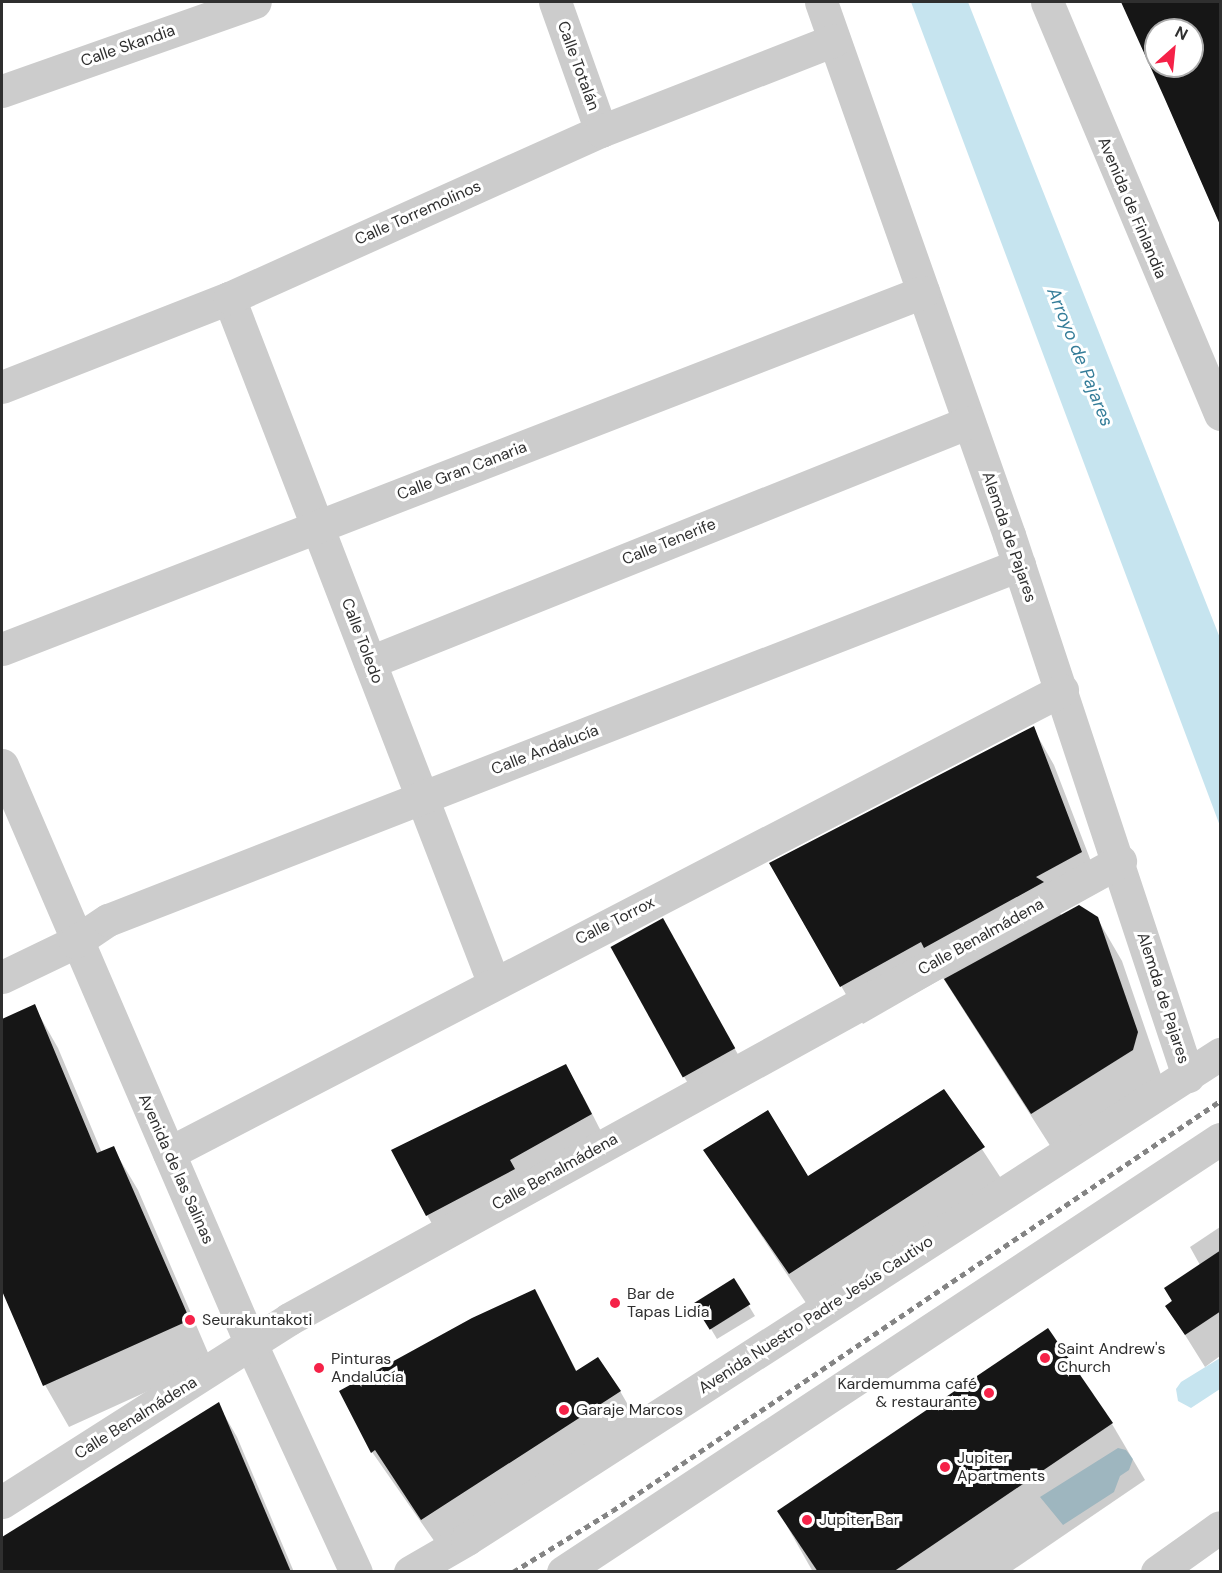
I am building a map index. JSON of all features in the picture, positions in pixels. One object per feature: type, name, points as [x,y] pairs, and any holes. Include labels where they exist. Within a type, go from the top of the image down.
[{"type":"street","name":"Calle Skandia","points":[[2,91],[255,2]]},
{"type":"street","name":"Calle Totalán","points":[[555,2],[601,131]]},
{"type":"street","name":"Alemda de Pajares","points":[[821,2],[1062,690],[1120,861],[1188,1076]]},
{"type":"street","name":"Avenida de Finlandia","points":[[1047,2],[1221,414]]},
{"type":"street","name":"Calle Torremolinos","points":[[2,387],[230,298],[601,131],[834,40]]},
{"type":"street","name":"Calle Gran Canaria","points":[[2,649],[923,292]]},
{"type":"street","name":"Calle Toledo","points":[[230,298],[494,984]]},
{"type":"street","name":"Calle Tenerife","points":[[370,662],[969,422]]},
{"type":"street","name":"Calle Andalucía","points":[[2,977],[75,942],[108,920],[1019,565]]},
{"type":"street","name":"Calle Torrox","points":[[169,1153],[1062,690]]},
{"type":"street","name":"Avenida de las Salinas","points":[[2,765],[75,942],[251,1344],[356,1572]]},
{"type":"street","name":"Calle Benalmádena","points":[[2,1502],[289,1319],[1120,861]]},
{"type":"street","name":"Avenida Nuestro Padre Jesús Cautivo","points":[[410,1572],[467,1539],[1221,1054]]},
{"type":"street","points":[[563,1572],[1221,1139]]},
{"type":"street","points":[[1157,1572],[1221,1527]]},
{"type":"water","name":"Arroyo de Pajares","points":[[911,2],[968,2],[1220,638],[1220,826]]},
{"type":"water","points":[[1220,1358],[1220,1389],[1191,1408],[1178,1401],[1176,1389],[1181,1382]]},
{"type":"water","points":[[1118,1448],[1126,1450],[1133,1459],[1129,1470],[1120,1476],[1114,1492],[1063,1525],[1040,1497]]},
{"type":"building","points":[[1121,2],[1221,2],[1221,227],[1155,78],[1204,78],[1204,18],[1144,18],[1144,53]]},
{"type":"building","points":[[1034,726],[1082,852],[1036,877],[1044,882],[924,948],[921,942],[840,987],[769,863]]},
{"type":"building","points":[[1079,905],[1098,917],[1138,1032],[1133,1050],[1031,1114],[944,979]]},
{"type":"building","points":[[663,918],[735,1048],[683,1077],[611,947]]},
{"type":"building","points":[[35,1004],[97,1153],[114,1146],[190,1320],[43,1386],[2,1291],[2,1019]]},
{"type":"building","points":[[566,1064],[592,1114],[510,1160],[515,1169],[426,1216],[391,1150]]},
{"type":"building","points":[[944,1089],[985,1147],[789,1274],[703,1150],[768,1110],[808,1176]]},
{"type":"building","points":[[1221,1250],[1221,1311],[1185,1335],[1165,1306],[1172,1301],[1164,1288]]},
{"type":"building","points":[[734,1278],[750,1304],[710,1330],[693,1303]]},
{"type":"building","points":[[535,1289],[576,1371],[598,1357],[621,1391],[421,1520],[375,1450],[371,1453],[339,1391],[472,1318]]},
{"type":"building","name":"Jupiter Apartments","points":[[1048,1328],[1113,1423],[893,1572],[818,1572],[777,1511]]},
{"type":"building","points":[[219,1402],[291,1572],[2,1572],[2,1537]]},
{"type":"railway","points":[[513,1572],[612,1511],[1220,1101]]},
{"type":"place","name":"Bar de Tapas Lidia","points":[[615,1303]]},
{"type":"place","name":"Seurakuntakoti","points":[[190,1320]]},
{"type":"place","name":"Saint Andrew's Church","points":[[1045,1358]]},
{"type":"place","name":"Pinturas Andalucía","points":[[319,1368]]},
{"type":"place","name":"Kardemumma café & restaurante","points":[[989,1393]]},
{"type":"place","name":"Garaje Marcos","points":[[564,1410]]},
{"type":"place","name":"Jupiter Apartments","points":[[945,1467]]},
{"type":"place","name":"Jupiter Bar","points":[[807,1520]]}]
